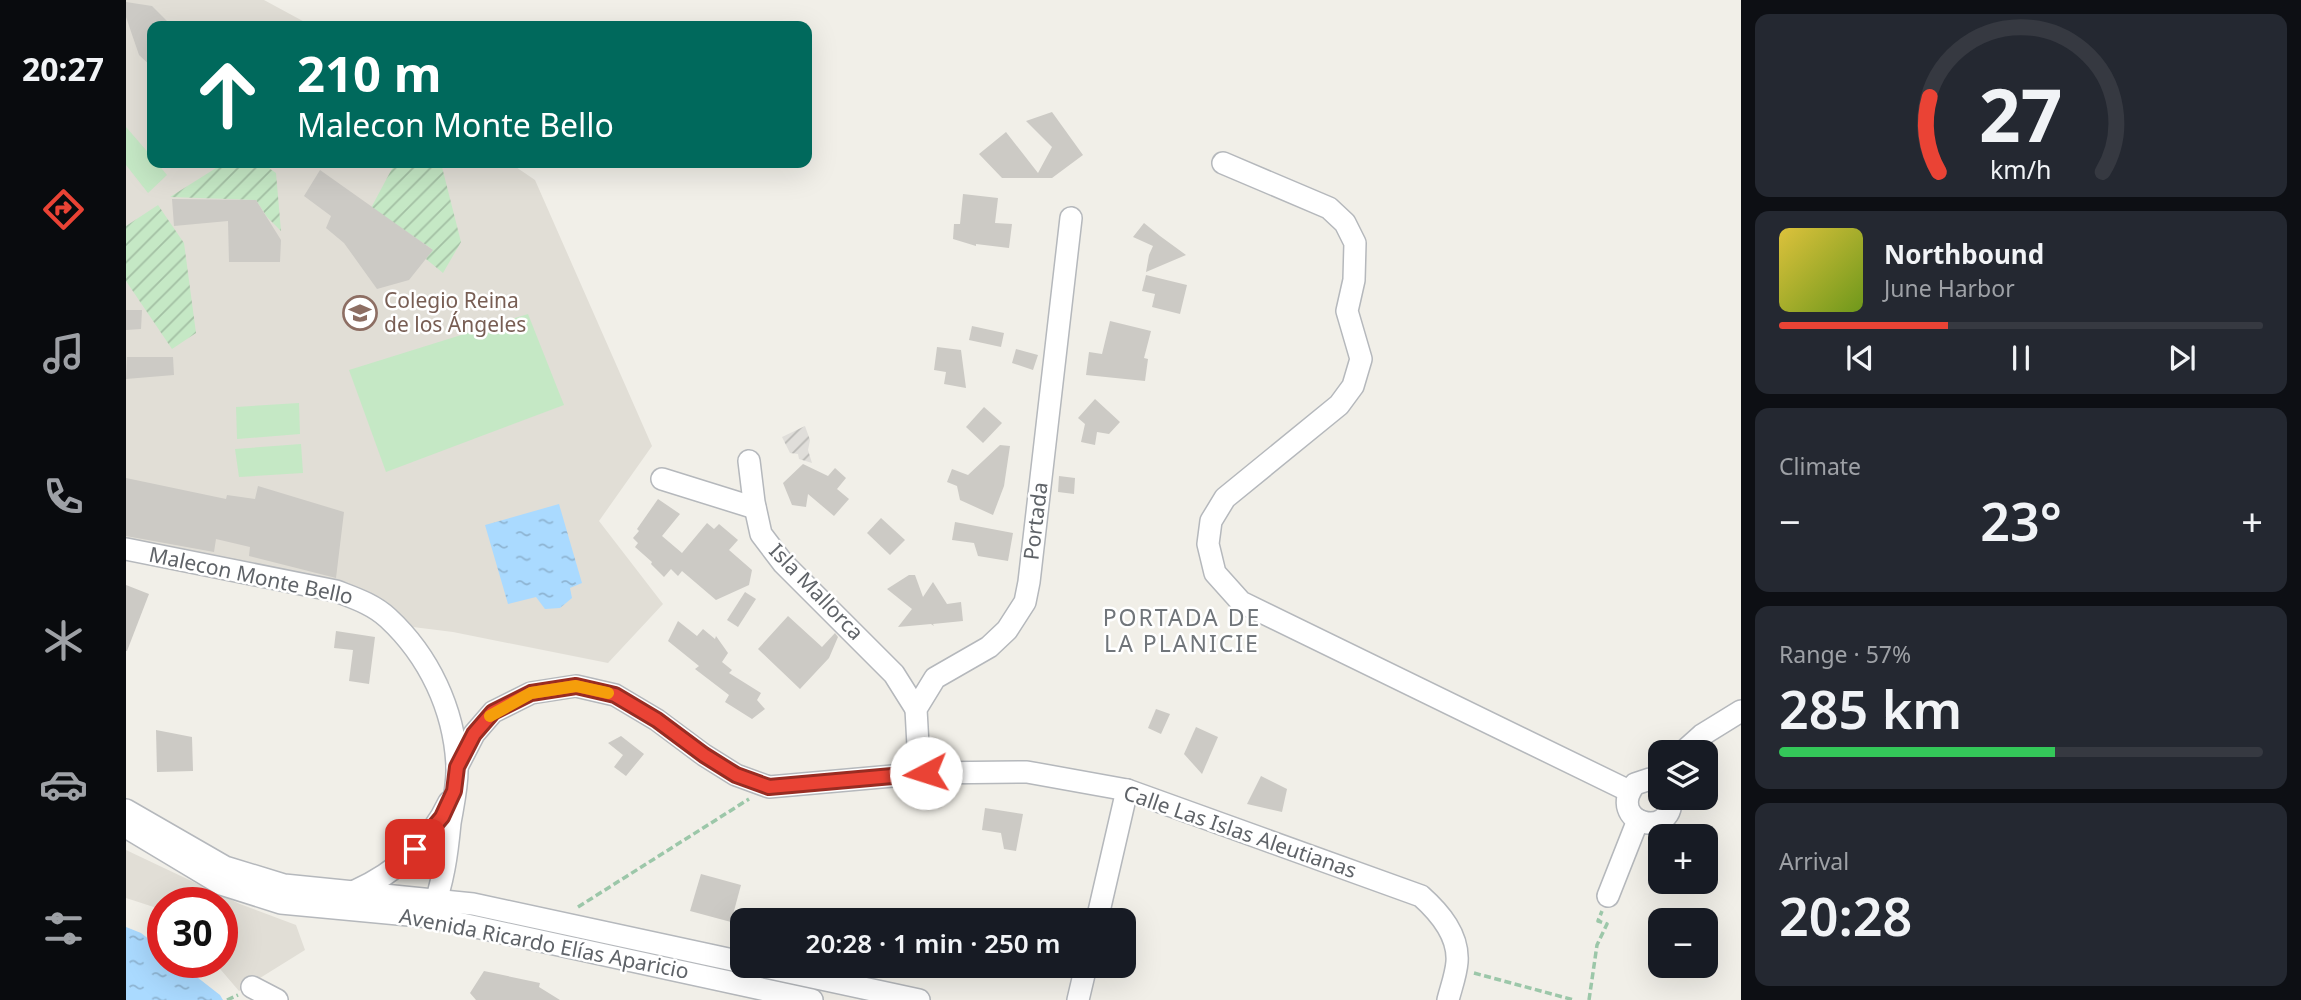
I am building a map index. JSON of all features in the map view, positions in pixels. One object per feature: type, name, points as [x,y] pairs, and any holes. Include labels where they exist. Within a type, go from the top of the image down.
[{"type":"street","points":[[1223,163],[1329,208],[1345,223],[1354,243],[1354,280],[1347,311],[1361,359],[1353,386],[1339,405],[1225,498],[1211,521],[1208,544],[1214,573],[1241,602],[1629,791]]},
{"type":"street","name":"Portada","points":[[916,709],[935,678],[989,647],[1007,630],[1025,602],[1071,218]]},
{"type":"street","name":"Isla Mallorca","points":[[749,461],[761,534],[783,563],[894,674],[916,709]]},
{"type":"street","points":[[662,479],[755,508]]},
{"type":"street","name":"Malecon Monte Bello","points":[[126,549],[336,591],[362,601],[387,617],[410,644],[434,677],[451,720],[457,767],[445,875],[421,907]]},
{"type":"street","points":[[894,674],[935,678]]},
{"type":"street","name":"Calle Las Islas Aleutianas","points":[[457,767],[474,734],[493,712],[531,693],[576,686],[615,695],[657,720],[736,775],[769,787],[926,773],[1027,772],[1126,790],[1422,897],[1440,912],[1453,936],[1457,961],[1448,1000]]},
{"type":"street","points":[[916,709],[919,764],[926,773]]},
{"type":"street","points":[[1696,740],[1741,711]]},
{"type":"street","points":[[1648,780],[1642,780],[1629,791],[1627,804],[1633,816],[1645,823],[1659,821],[1669,810]]},
{"type":"street","points":[[1100,908],[1126,790]]},
{"type":"street","name":"Malecon Monte Bello","points":[[353,892],[381,878],[425,839],[454,791]]},
{"type":"street","name":"Avenida Ricardo Elías Aparicio","points":[[126,810],[225,867],[284,885],[353,892],[421,907],[511,935],[811,1000]]},
{"type":"street","points":[[1608,897],[1638,820]]},
{"type":"street","name":"Avenida Ricardo Elías Aparicio","points":[[126,827],[221,884],[281,903],[421,907],[472,904],[730,959]]},
{"type":"street","points":[[405,859],[403,880],[421,907]]},
{"type":"street","points":[[445,875],[450,888],[460,898],[472,904]]},
{"type":"street","points":[[511,935],[516,913]]},
{"type":"street","points":[[817,978],[919,1000]]},
{"type":"street","points":[[1078,1000],[1083,978]]},
{"type":"street","points":[[252,987],[277,1000]]},
{"type":"path","points":[[556,922],[769,787]]},
{"type":"path","points":[[1589,1000],[1597,945],[1607,924],[1598,921],[1608,897]]},
{"type":"path","points":[[1455,968],[1574,1000]]},
{"type":"shaded area","name":"Colegio Reina de los Ángeles","points":[[126,0],[264,0],[303,21],[147,21],[147,168],[517,168],[535,180],[652,446],[599,521],[663,604],[608,663],[453,632],[413,627],[370,592],[126,540]]},
{"type":"shaded area","points":[[805,426],[810,440],[808,450],[812,463],[799,459],[798,454],[790,453],[782,437]]},
{"type":"shaded area","points":[[126,850],[204,887],[147,887],[147,905],[126,898]]},
{"type":"shaded area","points":[[238,903],[296,925],[305,950],[239,991],[228,978],[238,978]]},
{"type":"green space","points":[[126,127],[147,151],[147,168],[161,168],[167,175],[148,193],[126,165]]},
{"type":"green space","points":[[216,168],[269,168],[276,173],[281,231],[267,217],[256,200],[170,197]]},
{"type":"green space","points":[[392,168],[442,168],[461,242],[443,273],[426,259],[432,249],[371,208]]},
{"type":"green space","points":[[158,205],[184,243],[196,333],[172,349],[126,281],[126,226]]},
{"type":"green space","points":[[528,314],[564,405],[386,472],[349,370]]},
{"type":"green space","points":[[299,403],[300,434],[237,439],[236,407]]},
{"type":"green space","points":[[301,444],[303,473],[239,477],[235,449]]},
{"type":"water","points":[[559,504],[582,583],[570,588],[572,598],[560,608],[545,609],[536,597],[508,604],[485,525]]},
{"type":"water","points":[[126,927],[147,938],[147,978],[198,978],[223,1000],[126,1000]]},
{"type":"building","points":[[126,2],[152,6],[167,21],[147,21],[147,62],[139,55],[126,17]]},
{"type":"building","points":[[1052,112],[1083,155],[1052,178],[1002,178],[979,154],[1006,132],[1038,173],[1052,147],[1026,121]]},
{"type":"building","points":[[320,170],[433,250],[409,280],[377,289],[344,243],[326,228],[331,216],[304,196]]},
{"type":"building","points":[[963,194],[998,198],[995,223],[1012,224],[1009,248],[976,246],[953,239],[954,224],[960,224]]},
{"type":"building","points":[[172,199],[256,200],[281,240],[280,262],[229,262],[228,221],[174,226]]},
{"type":"building","points":[[1144,223],[1186,255],[1146,272],[1153,246],[1133,237]]},
{"type":"building","points":[[1146,275],[1187,285],[1180,314],[1152,307],[1155,294],[1142,291]]},
{"type":"building","points":[[126,310],[142,310],[141,329],[126,330]]},
{"type":"building","points":[[1110,321],[1151,331],[1144,358],[1148,359],[1145,381],[1086,375],[1089,352],[1102,354]]},
{"type":"building","points":[[972,326],[1004,333],[1001,347],[969,340]]},
{"type":"building","points":[[937,347],[961,350],[966,388],[944,384],[946,372],[934,370]]},
{"type":"building","points":[[1016,349],[1038,355],[1033,370],[1012,363]]},
{"type":"building","points":[[127,357],[173,357],[174,375],[126,379]]},
{"type":"building","points":[[1095,399],[1120,422],[1109,434],[1097,432],[1095,445],[1081,442],[1085,424],[1078,418]]},
{"type":"building","points":[[984,407],[1002,423],[983,443],[966,427]]},
{"type":"building","points":[[1000,445],[1010,446],[1004,486],[993,515],[960,500],[957,486],[947,482],[952,469],[968,475]]},
{"type":"building","points":[[803,464],[828,476],[835,468],[846,478],[837,489],[849,499],[834,516],[808,494],[806,507],[792,505],[783,483]]},
{"type":"building","points":[[1059,476],[1075,478],[1074,494],[1058,492]]},
{"type":"building","points":[[126,478],[226,499],[227,495],[255,499],[258,486],[344,512],[336,578],[249,556],[250,547],[216,539],[214,552],[126,536]]},
{"type":"building","points":[[658,499],[680,514],[662,536],[682,553],[707,523],[714,529],[719,524],[738,540],[729,550],[752,570],[749,585],[716,600],[682,571],[678,576],[671,569],[664,577],[635,547],[638,543],[633,538]]},
{"type":"building","points":[[881,518],[905,540],[890,555],[867,533]]},
{"type":"building","points":[[955,522],[1013,533],[1008,561],[978,556],[974,543],[952,540]]},
{"type":"building","points":[[909,575],[915,575],[923,597],[933,582],[947,604],[961,602],[963,621],[933,624],[934,626],[898,627],[912,609],[887,589]]},
{"type":"building","points":[[126,585],[149,594],[127,651],[126,651]]},
{"type":"building","points":[[745,592],[756,599],[738,627],[727,620]]},
{"type":"building","points":[[788,616],[822,647],[835,633],[838,637],[829,658],[800,689],[758,649]]},
{"type":"building","points":[[678,621],[697,636],[703,629],[715,639],[716,636],[728,653],[722,662],[732,670],[729,673],[761,693],[757,700],[765,709],[752,719],[725,702],[729,695],[695,669],[699,666],[668,641]]},
{"type":"building","points":[[336,631],[375,637],[369,684],[349,681],[353,650],[334,648]]},
{"type":"building","points":[[1156,709],[1170,714],[1161,734],[1148,728]]},
{"type":"building","points":[[1196,727],[1218,737],[1202,774],[1184,754]]},
{"type":"building","points":[[156,730],[192,737],[193,771],[157,772]]},
{"type":"building","points":[[621,736],[644,754],[626,776],[614,767],[623,755],[608,743]]},
{"type":"building","points":[[1261,776],[1287,789],[1282,812],[1247,804]]},
{"type":"building","points":[[985,808],[1023,814],[1016,851],[1004,849],[1001,833],[982,830]]},
{"type":"building","points":[[701,874],[741,885],[735,908],[730,908],[730,922],[690,911]]},
{"type":"building","points":[[484,971],[540,983],[539,987],[560,1000],[476,1000],[470,993]]},
{"type":"slow traffic","points":[[490,716],[531,693],[576,686],[608,693]]},
{"type":"place","name":"Colegio Reina de los Ángeles","points":[[360,313]]},
{"type":"district","name":"PORTADA DE LA PLANICIE","points":[[1182,631]]},
{"type":"route","points":[[415,849],[442,817],[454,791],[457,767],[474,734],[493,712],[531,693],[576,686],[615,695],[657,720],[736,775],[769,787],[926,773]]}]
